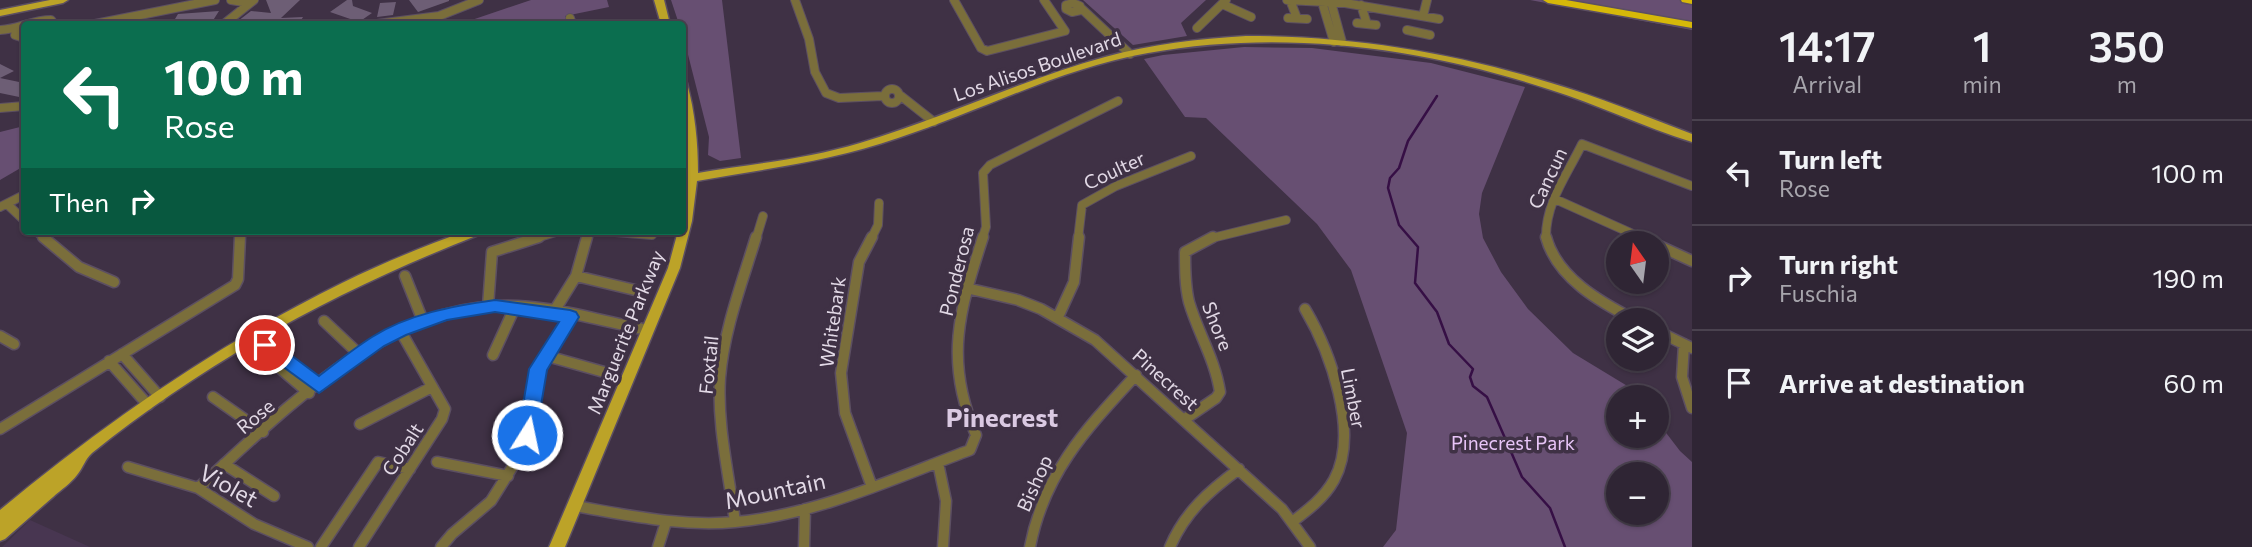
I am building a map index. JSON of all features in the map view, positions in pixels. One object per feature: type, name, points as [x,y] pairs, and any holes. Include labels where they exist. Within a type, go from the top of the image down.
[{"type":"highway","points":[[1548,0],[1692,25]]},
{"type":"highway","points":[[1686,0],[1692,1]]},
{"type":"main road","points":[[0,5],[26,0]]},
{"type":"main road","points":[[0,13],[39,2],[63,0]]},
{"type":"main road","points":[[660,0],[665,21]]},
{"type":"main road","name":"Los Alisos Boulevard","points":[[688,179],[846,150],[930,123],[1073,70],[1127,54],[1206,41],[1283,39],[1338,42],[1415,52],[1548,85],[1692,138]]},
{"type":"main road","name":"Marguerite Parkway","points":[[686,99],[691,119],[686,214]]},
{"type":"main road","name":"Marguerite Parkway","points":[[557,547],[674,268],[684,235]]},
{"type":"main road","points":[[0,519],[61,467],[154,401],[251,338],[320,299],[449,236]]},
{"type":"main road","points":[[0,534],[73,470],[83,452]]},
{"type":"street","points":[[110,21],[215,0]]},
{"type":"street","points":[[231,0],[251,2]]},
{"type":"street","points":[[400,21],[439,16],[479,0]]},
{"type":"street","points":[[795,0],[809,38],[815,72],[826,93],[839,98],[883,96],[893,90],[899,99],[930,123]]},
{"type":"street","points":[[954,0],[981,48],[987,51],[1063,32],[1065,29],[1044,0]]},
{"type":"street","points":[[1307,19],[1293,18],[1289,0],[1361,5],[1439,19]]},
{"type":"street","points":[[1401,12],[1403,0]]},
{"type":"street","points":[[1418,32],[1427,0]]},
{"type":"street","points":[[39,2],[35,20],[52,21]]},
{"type":"street","points":[[228,21],[251,2]]},
{"type":"street","points":[[1197,28],[1224,2],[1251,17]]},
{"type":"street","points":[[1322,2],[1338,42]]},
{"type":"street","points":[[1331,2],[1338,42]]},
{"type":"street","points":[[1361,5],[1367,24]]},
{"type":"street","points":[[1052,11],[1073,10],[1127,54]]},
{"type":"street","points":[[1357,23],[1376,25]]},
{"type":"street","points":[[0,30],[21,27]]},
{"type":"street","points":[[17,29],[15,35],[21,37]]},
{"type":"street","points":[[1407,30],[1430,34]]},
{"type":"street","name":"Ponderosa","points":[[974,445],[976,435],[966,412],[956,367],[966,288],[986,227],[983,173],[990,165],[1118,102]]},
{"type":"street","points":[[0,108],[21,106]]},
{"type":"street","name":"Cancun","points":[[1612,308],[1598,301],[1559,264],[1546,232],[1546,222],[1555,199],[1582,144],[1592,144],[1692,186]]},
{"type":"street","name":"Coulter","points":[[1058,317],[1074,282],[1082,205],[1116,186],[1191,156]]},
{"type":"street","points":[[21,196],[4,205],[21,218]]},
{"type":"street","points":[[1555,199],[1626,231]]},
{"type":"street","name":"Whitebark","points":[[872,487],[845,413],[841,373],[859,262],[878,225],[879,203]]},
{"type":"street","name":"Foxtail","points":[[735,522],[720,379],[724,348],[763,216]]},
{"type":"street","name":"Shore","points":[[1185,419],[1216,398],[1220,392],[1212,352],[1192,312],[1187,293],[1185,251],[1194,244],[1286,219]]},
{"type":"street","points":[[41,235],[79,267],[114,282]]},
{"type":"street","points":[[0,429],[235,285],[238,279],[240,235]]},
{"type":"street","points":[[488,306],[492,252],[546,235]]},
{"type":"street","points":[[553,313],[576,276],[588,235]]},
{"type":"street","points":[[1670,251],[1692,261]]},
{"type":"street","points":[[405,276],[423,321]]},
{"type":"street","points":[[576,276],[639,291]]},
{"type":"street","name":"Pinecrest","points":[[966,288],[1018,300],[1058,317],[1095,340],[1240,469],[1293,522],[1310,547]]},
{"type":"street","name":"Rose","points":[[198,488],[309,393],[359,355],[400,330],[446,313],[488,306],[515,307],[570,317],[588,325],[647,333]]},
{"type":"street","points":[[494,355],[515,307]]},
{"type":"street","name":"Limber","points":[[1293,522],[1323,498],[1338,474],[1345,453],[1343,408],[1321,335],[1306,309]]},
{"type":"street","points":[[441,547],[452,534],[491,501],[523,450],[538,369],[570,317]]},
{"type":"street","points":[[324,321],[359,355]]},
{"type":"street","name":"Cobalt","points":[[359,547],[442,419],[445,409],[400,330]]},
{"type":"street","points":[[0,336],[14,344]]},
{"type":"street","points":[[1669,337],[1688,346],[1680,362],[1683,388],[1692,408]]},
{"type":"street","points":[[251,338],[319,386]]},
{"type":"street","points":[[251,338],[309,393]]},
{"type":"street","points":[[547,356],[604,372]]},
{"type":"street","points":[[115,357],[154,401]]},
{"type":"street","name":"Bishop","points":[[1030,547],[1040,501],[1056,470],[1075,441],[1136,375]]},
{"type":"street","points":[[360,424],[432,387]]},
{"type":"street","points":[[213,397],[263,432]]},
{"type":"street","name":"Mountain","points":[[575,506],[666,522],[735,522],[805,509],[961,455],[974,445]]},
{"type":"street","points":[[321,547],[378,462],[410,470]]},
{"type":"street","points":[[437,462],[508,476]]},
{"type":"street","points":[[938,463],[946,501],[943,547]]},
{"type":"street","points":[[224,464],[274,496]]},
{"type":"street","name":"Violet","points":[[128,467],[198,488],[254,524],[308,547]]},
{"type":"street","points":[[1170,547],[1178,526],[1202,497],[1240,469]]},
{"type":"street","points":[[804,547],[805,509]]},
{"type":"street","points":[[658,547],[666,522]]},
{"type":"shaded area","points":[[30,520],[90,547],[2,547]]},
{"type":"green space","points":[[531,0],[607,0],[609,7],[565,16],[566,21],[469,21]]},
{"type":"green space","points":[[671,0],[722,0],[741,158],[720,161],[708,155],[709,137],[686,47],[686,21],[678,21]]},
{"type":"green space","points":[[1083,0],[1206,0],[1181,23],[1187,36],[1133,45]]},
{"type":"green space","points":[[1530,0],[1692,0],[1692,30]]},
{"type":"green space","name":"Pinecrest Park","points":[[1244,47],[1312,48],[1431,63],[1525,87],[1482,193],[1479,214],[1483,238],[1501,272],[1528,309],[1573,353],[1626,385],[1606,385],[1606,448],[1669,448],[1669,437],[1692,462],[1692,547],[1383,547],[1396,530],[1407,433],[1351,270],[1317,224],[1206,118],[1185,117],[1144,59]]},
{"type":"green space","points":[[21,127],[21,168],[0,180],[0,132]]},
{"type":"building","points":[[266,0],[300,0],[281,18],[303,17],[301,21],[238,21],[251,11],[271,13]]},
{"type":"building","points":[[347,0],[352,0],[353,6],[372,13],[356,21],[330,12]]},
{"type":"building","points":[[409,0],[449,0],[449,1],[418,12]]},
{"type":"building","points":[[396,2],[393,15],[377,17],[380,3]]},
{"type":"building","points":[[219,11],[213,21],[174,21],[178,14]]},
{"type":"building","points":[[0,64],[14,71],[0,78]]},
{"type":"building","points":[[0,78],[21,82],[21,97],[0,93]]},
{"type":"waterway","points":[[1437,96],[1408,141],[1399,168],[1390,178],[1388,188],[1399,225],[1418,247],[1415,283],[1437,312],[1449,344],[1473,369],[1470,377],[1473,386],[1487,397],[1522,477],[1550,508],[1565,547]]},
{"type":"district","name":"Pinecrest","points":[[1002,416]]},
{"type":"route","points":[[265,345],[319,386],[378,342],[400,330],[446,313],[495,306],[570,317],[538,369],[527,435]]}]
